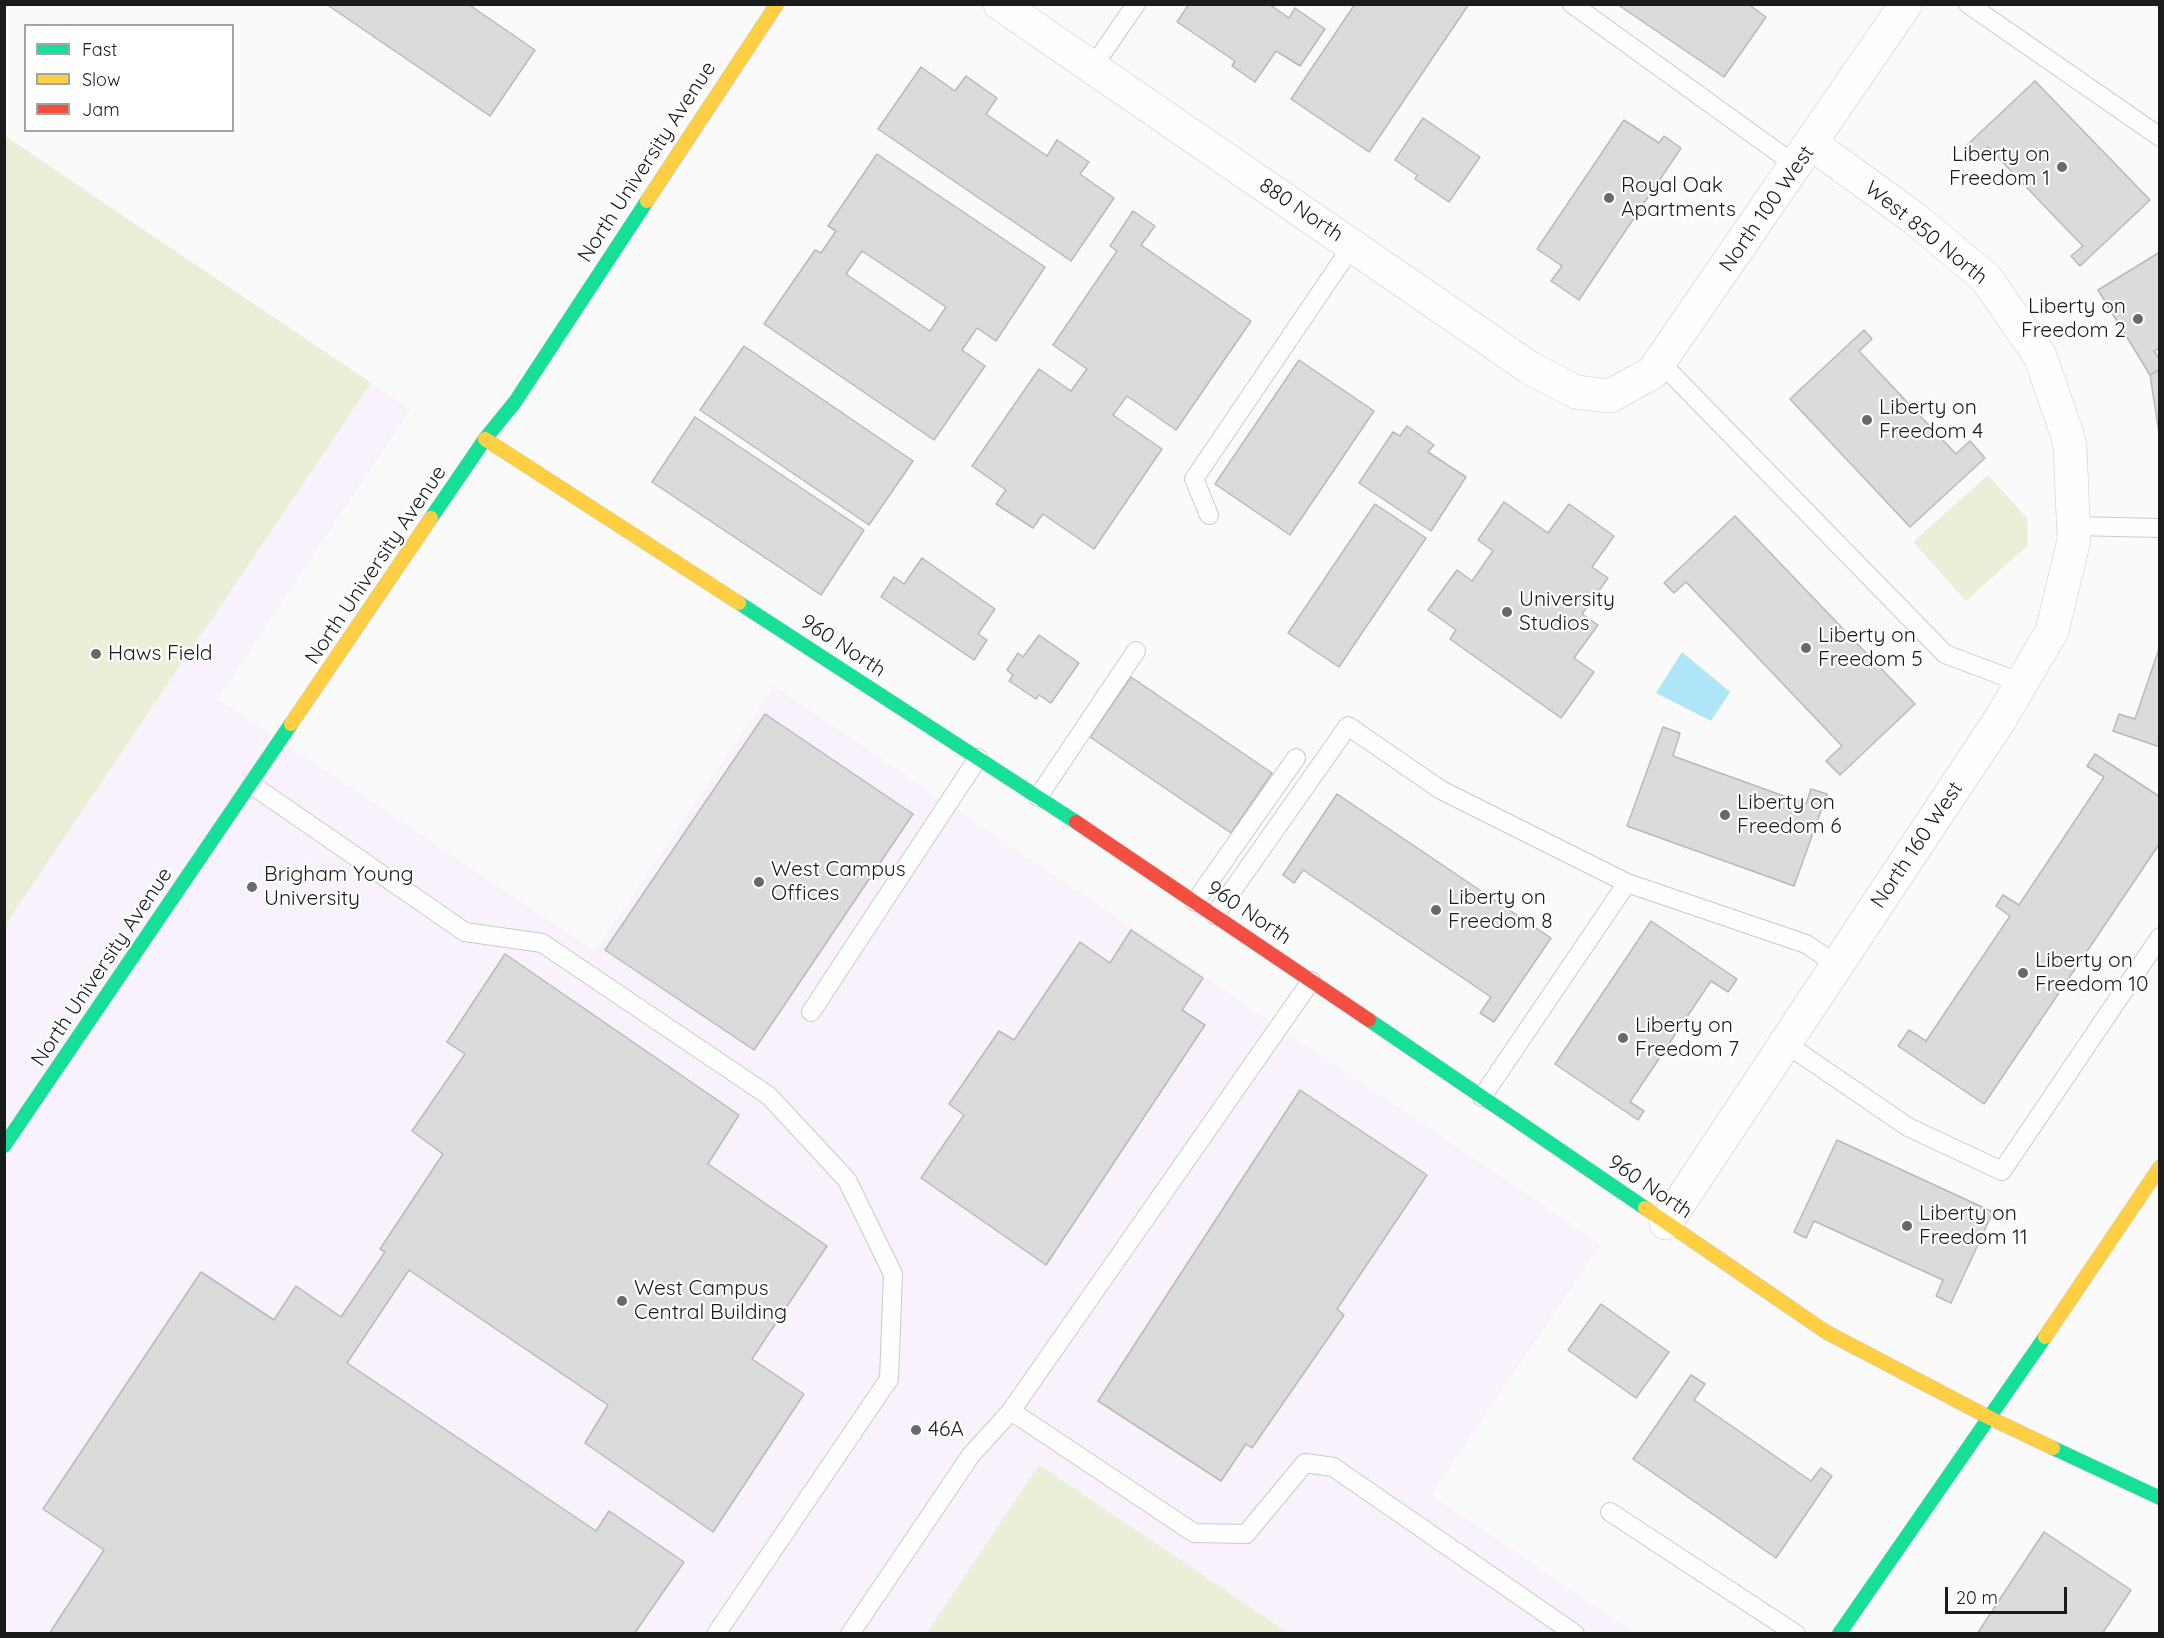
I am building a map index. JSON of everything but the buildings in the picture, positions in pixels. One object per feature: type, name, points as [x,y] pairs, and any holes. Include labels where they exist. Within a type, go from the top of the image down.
[{"type":"main road","name":"North University Avenue","points":[[4,1146],[252,785],[485,439],[515,402],[777,4]]},
{"type":"main road","name":"960 North","points":[[485,439],[1038,797],[1826,1332],[1990,1418],[2160,1498]]},
{"type":"main road","points":[[1839,1634],[1990,1418],[2160,1167]]},
{"type":"street","name":"880 North","points":[[1000,4],[1530,368],[1576,392],[1610,396]]},
{"type":"street","name":"North 100 West","points":[[1610,396],[1653,373],[1906,4]]},
{"type":"street","name":"West 850 North","points":[[1804,155],[1914,218],[1986,278],[2040,356],[2067,434]]},
{"type":"street","name":"North 160 West","points":[[1666,1223],[2022,683],[2052,632],[2074,540],[2070,446],[2067,434]]},
{"type":"lane","points":[[1092,68],[1136,4]]},
{"type":"lane","points":[[1572,4],[1804,155]]},
{"type":"lane","points":[[1968,4],[2160,137]]},
{"type":"lane","points":[[1209,515],[1194,479],[1352,246]]},
{"type":"lane","points":[[1660,362],[1945,654],[2022,683]]},
{"type":"lane","points":[[2074,526],[2160,528]]},
{"type":"lane","points":[[1038,797],[1136,651]]},
{"type":"lane","points":[[1215,915],[1348,726],[1441,790],[1627,883],[1806,944],[1837,965]]},
{"type":"lane","points":[[811,1012],[978,758]]},
{"type":"lane","points":[[1195,902],[1296,758]]},
{"type":"lane","points":[[252,785],[465,932],[542,943],[769,1096],[848,1180],[893,1274],[890,1379],[716,1634]]},
{"type":"lane","points":[[1482,1097],[1627,883]]},
{"type":"lane","points":[[1785,1043],[1908,1127],[2002,1171],[2160,937]]},
{"type":"lane","points":[[850,1634],[970,1455],[1011,1411],[1311,981]]},
{"type":"lane","points":[[1011,1411],[1194,1533],[1246,1534],[1305,1463],[1333,1467],[1575,1634]]},
{"type":"lane","points":[[1610,1512],[1796,1634]]},
{"type":"shaded area","name":"Brigham Young University","points":[[4,136],[410,409],[218,699],[595,951],[774,686],[1601,1244],[1431,1495],[1636,1633],[5,1633]]},
{"type":"green space","name":"Haws Field","points":[[5,136],[371,383],[5,925]]},
{"type":"green space","points":[[1988,475],[2027,518],[2028,545],[1966,601],[1913,542]]},
{"type":"green space","points":[[1039,1465],[1289,1633],[927,1633]]},
{"type":"water","points":[[1682,652],[1730,692],[1711,721],[1656,693]]},
{"type":"traffic: fast","points":[[431,518],[485,439],[515,402],[647,201]]},
{"type":"traffic: fast","points":[[739,603],[1076,822]]},
{"type":"traffic: fast","points":[[4,1146],[291,724]]},
{"type":"traffic: fast","points":[[1369,1020],[1645,1208]]},
{"type":"traffic: fast","points":[[1839,1634],[2045,1337]]},
{"type":"traffic: fast","points":[[2053,1448],[2160,1498]]},
{"type":"traffic: slow","points":[[647,201],[777,4]]},
{"type":"traffic: slow","points":[[485,439],[739,603]]},
{"type":"traffic: slow","points":[[291,724],[431,518]]},
{"type":"traffic: slow","points":[[2045,1337],[2160,1167]]},
{"type":"traffic: slow","points":[[1645,1208],[1826,1332],[1990,1418],[2053,1448]]},
{"type":"traffic: jam","points":[[1076,822],[1369,1020]]},
{"type":"place","name":"Liberty on Freedom 1","points":[[2062,167]]},
{"type":"place","name":"Royal Oak Apartments","points":[[1609,198]]},
{"type":"place","name":"Liberty on Freedom 2","points":[[2138,319]]},
{"type":"place","name":"Liberty on Freedom 4","points":[[1867,420]]},
{"type":"place","name":"University Studios","points":[[1507,612]]},
{"type":"place","name":"Liberty on Freedom 5","points":[[1806,648]]},
{"type":"place","name":"Haws Field","points":[[96,654]]},
{"type":"place","name":"Liberty on Freedom 6","points":[[1725,815]]},
{"type":"place","name":"West Campus Offices","points":[[759,882]]},
{"type":"place","name":"Brigham Young University","points":[[252,887]]},
{"type":"place","name":"Liberty on Freedom 8","points":[[1436,910]]},
{"type":"place","name":"Liberty on Freedom 10","points":[[2023,973]]},
{"type":"place","name":"Liberty on Freedom 7","points":[[1623,1038]]},
{"type":"place","name":"Liberty on Freedom 11","points":[[1907,1226]]},
{"type":"place","name":"West Campus Central Building","points":[[622,1301]]},
{"type":"place","name":"46A","points":[[916,1430]]}]
